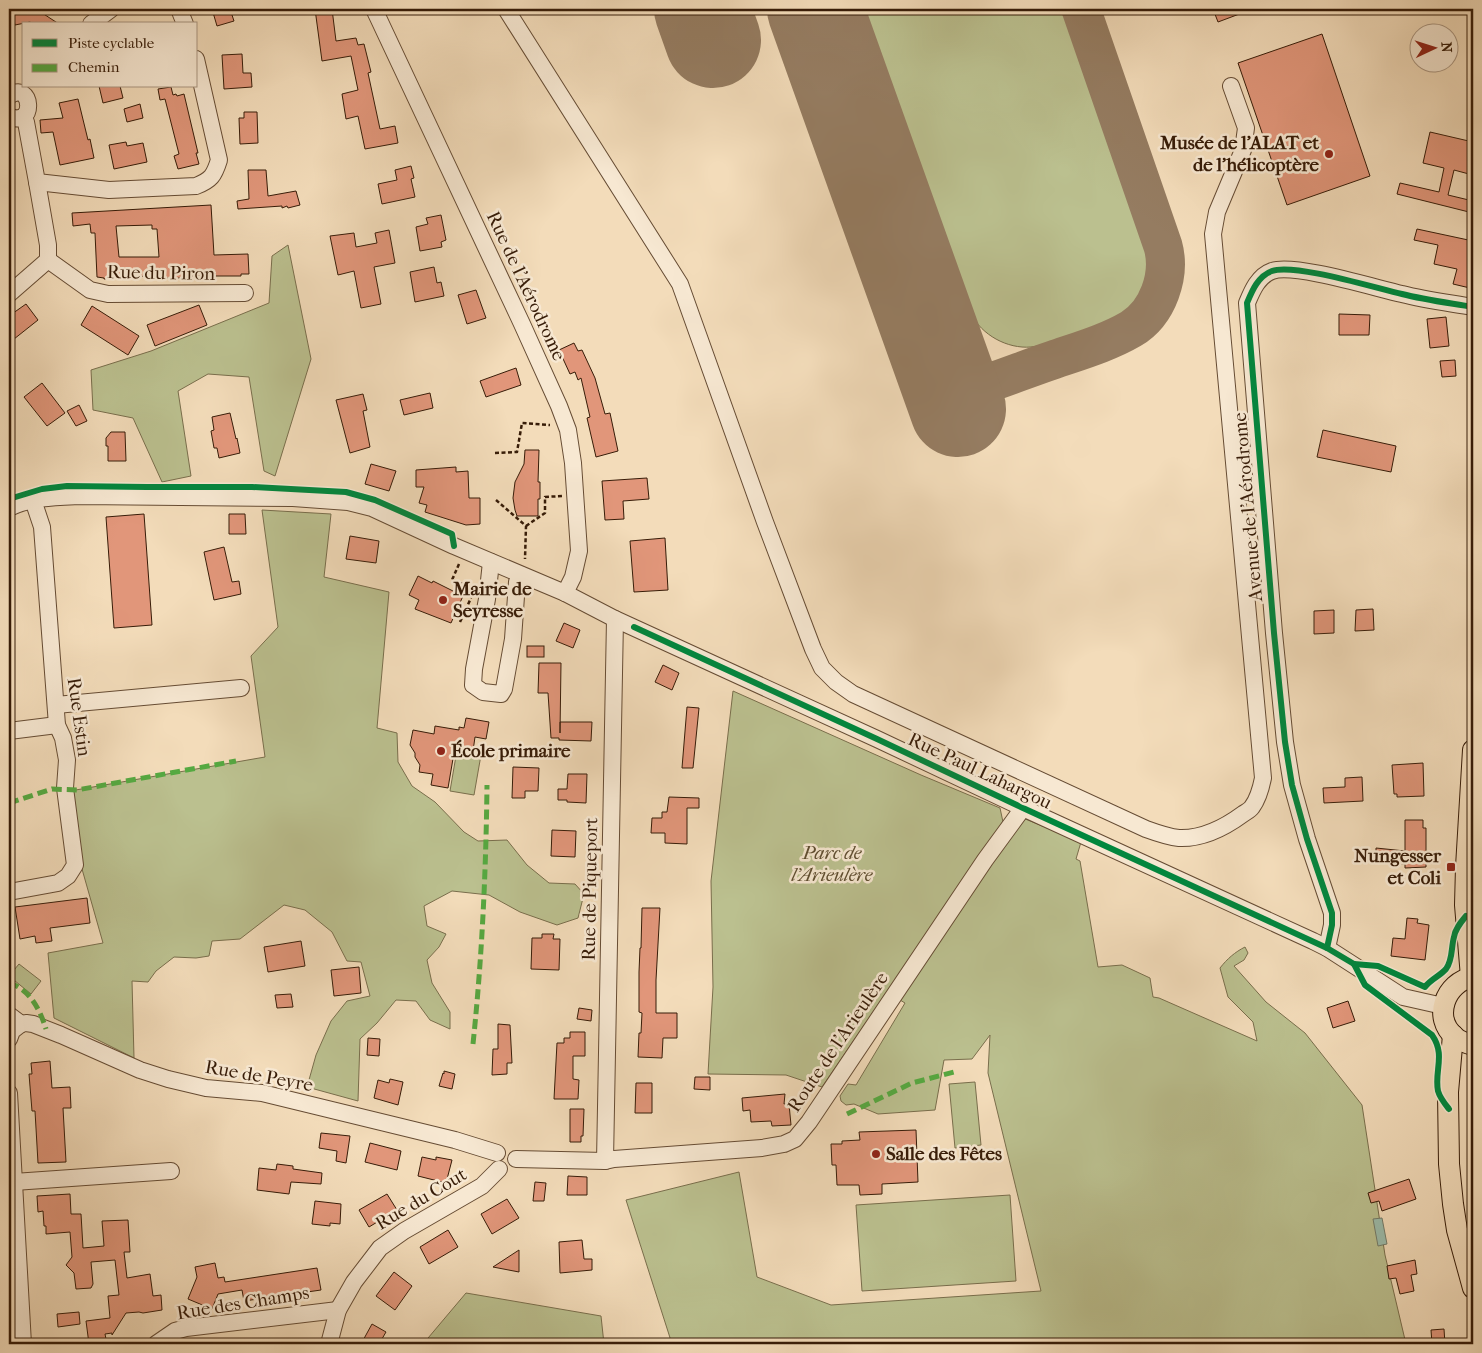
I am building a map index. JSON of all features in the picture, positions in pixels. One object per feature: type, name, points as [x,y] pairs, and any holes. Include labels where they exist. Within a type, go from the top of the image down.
[{"type":"main road","points":[[1449,1122],[1457,1083],[1464,1062],[1473,1045],[1464,1043],[1447,1028],[1443,1017],[1443,1006],[1446,996],[1452,987],[1460,981],[1472,977],[1465,905],[1473,750]]},
{"type":"main road","points":[[1453,1035],[1448,1092],[1449,1164],[1452,1204],[1461,1247],[1473,1288]]},
{"type":"street","points":[[94,22],[111,9]]},
{"type":"street","points":[[179,9],[184,22]]},
{"type":"street","name":"Rue de l'Aérodrome","points":[[374,9],[530,342],[566,426],[573,463],[579,551],[572,577],[565,593]]},
{"type":"street","points":[[506,9],[680,284],[765,522],[822,668],[836,682],[853,694],[1146,830],[1164,836],[1180,838],[1200,836],[1232,822],[1252,807],[1260,792],[1263,778],[1213,234],[1217,212],[1242,150],[1246,128],[1231,86]]},
{"type":"street","points":[[37,182],[109,190],[196,186],[207,182],[215,173],[219,160],[198,68]]},
{"type":"street","points":[[15,116],[27,112],[29,106],[28,100],[17,92]]},
{"type":"street","points":[[9,294],[48,260],[48,245],[26,122],[15,116]]},
{"type":"street","name":"Rue du Piron","points":[[48,260],[90,290],[108,294],[244,293]]},
{"type":"street","name":"Avenue de l'Aérodrome","points":[[1320,944],[1332,925],[1332,912],[1307,839],[1292,785],[1285,742],[1246,303],[1256,282],[1271,271],[1285,269],[1315,273],[1404,295],[1473,307]]},
{"type":"street","name":"Rue Paul Lahargou","points":[[9,508],[33,500],[81,496],[292,498],[348,502],[372,508],[565,593],[615,619],[1320,944],[1403,997],[1443,1006]]},
{"type":"street","name":"Rue Estin","points":[[9,892],[58,883],[68,876],[75,865],[65,788],[67,760],[63,738],[57,725],[42,526],[33,500]]},
{"type":"street","points":[[492,562],[474,669],[473,685],[483,692],[501,694],[504,689],[513,639],[517,582],[521,575]]},
{"type":"street","name":"Rue de Piqueport","points":[[605,1161],[615,619]]},
{"type":"street","points":[[56,705],[241,688]]},
{"type":"street","points":[[9,731],[57,725]]},
{"type":"street","name":"Route de l'Arieulère","points":[[605,1161],[762,1148],[784,1144],[794,1139],[809,1122],[985,860],[1023,808]]},
{"type":"street","points":[[9,1039],[15,1019]]},
{"type":"street","name":"Rue de Peyre","points":[[15,1019],[33,1024],[140,1070],[168,1079],[206,1088],[262,1093],[455,1140],[498,1161],[501,1151],[506,1150],[511,1151],[516,1159],[605,1161]]},
{"type":"street","points":[[9,1093],[23,1344]]},
{"type":"street","name":"Rue du Cout","points":[[329,1344],[338,1310],[354,1282],[380,1248],[404,1231],[482,1186],[498,1161]]},
{"type":"street","points":[[14,1182],[171,1170]]},
{"type":"street","name":"Rue des Champs","points":[[156,1344],[175,1331],[186,1328],[338,1310]]},
{"type":"path","points":[[495,453],[518,452],[522,423],[566,426]]},
{"type":"path","points":[[526,526],[545,513],[545,497]]},
{"type":"path","points":[[496,500],[526,526]]},
{"type":"path","points":[[521,575],[525,560],[526,526]]},
{"type":"green space","points":[[862,9],[1064,9],[1148,250],[1149,274],[1147,282],[1141,296],[1127,313],[1116,320],[1052,342],[1031,347],[1013,346],[1004,343],[988,334],[976,322],[971,314]]},
{"type":"green space","points":[[288,245],[311,359],[275,476],[264,471],[249,377],[208,374],[178,391],[191,476],[162,482],[133,418],[93,410],[91,370],[151,351],[269,303],[272,256]]},
{"type":"green space","points":[[262,510],[331,514],[324,577],[389,592],[377,728],[397,733],[398,762],[412,786],[435,802],[464,832],[478,841],[507,840],[527,865],[549,883],[575,884],[584,894],[578,918],[557,925],[520,912],[489,895],[452,891],[424,906],[427,926],[446,934],[439,947],[427,960],[432,983],[450,1012],[450,1029],[430,1020],[416,1001],[396,1000],[377,1023],[360,1039],[358,1101],[307,1087],[316,1055],[331,1021],[347,1001],[370,996],[361,962],[347,961],[332,932],[305,910],[284,905],[240,939],[212,941],[209,956],[196,958],[174,957],[156,971],[148,982],[132,981],[134,1058],[54,1018],[48,953],[103,943],[82,869],[70,791],[265,757],[251,656],[278,627]]},
{"type":"green space","name":"Parc de l'Arieulère","points":[[733,691],[1000,808],[1003,822],[822,1087],[786,1075],[708,1074],[713,987],[711,881]]},
{"type":"green space","points":[[457,750],[481,755],[474,795],[450,791]]},
{"type":"green space","points":[[1023,818],[1081,842],[1076,859],[1080,861],[1098,967],[1122,965],[1150,978],[1153,997],[1257,1041],[1253,1022],[1228,997],[1220,968],[1231,956],[1245,947],[1248,953],[1244,960],[1234,966],[1266,1002],[1305,1033],[1362,1105],[1385,1255],[1406,1344],[672,1344],[626,1200],[739,1172],[757,1277],[831,1305],[1041,1291],[988,1073],[990,1035],[972,1059],[944,1060],[935,1110],[878,1114],[854,1104],[846,1105],[841,1101],[840,1096],[848,1084],[856,1085],[905,1003],[900,1000]]},
{"type":"green space","points":[[19,964],[41,981],[31,994],[9,976]]},
{"type":"green space","points":[[975,1082],[981,1145],[955,1148],[949,1084]]},
{"type":"green space","points":[[1010,1195],[1016,1281],[862,1291],[856,1205]]},
{"type":"green space","points":[[466,1293],[601,1316],[604,1344],[423,1344]]},
{"type":"shaded area","points":[[1382,1218],[1387,1244],[1378,1246],[1373,1219]]},
{"type":"building","points":[[11,9],[36,9],[56,22],[22,22],[15,25]]},
{"type":"building","points":[[212,9],[230,9],[234,21],[217,26]]},
{"type":"building","points":[[315,9],[332,9],[336,41],[356,38],[358,45],[364,44],[371,72],[368,73],[380,129],[395,126],[398,143],[365,149],[358,116],[346,119],[342,94],[358,90],[351,56],[322,61]]},
{"type":"building","points":[[1213,9],[1249,9],[1250,10],[1218,22]]},
{"type":"building","points":[[1322,34],[1370,176],[1287,205],[1238,63]]},
{"type":"building","points":[[242,54],[243,73],[251,73],[252,87],[224,89],[222,55]]},
{"type":"building","points":[[99,88],[120,88],[123,98],[103,103]]},
{"type":"building","points":[[171,88],[173,95],[184,94],[199,164],[178,169],[174,156],[179,154],[165,99],[160,100],[158,89]]},
{"type":"building","points":[[78,99],[94,158],[60,165],[53,132],[41,133],[40,120],[63,118],[59,103]]},
{"type":"building","points":[[140,104],[143,118],[127,122],[124,109]]},
{"type":"building","points":[[244,112],[257,112],[258,143],[240,144],[239,118],[244,118]]},
{"type":"building","points":[[1430,132],[1473,142],[1473,158],[1469,174],[1454,170],[1448,195],[1473,201],[1473,213],[1397,194],[1400,183],[1439,192],[1444,168],[1423,163]]},
{"type":"building","points":[[126,142],[127,146],[143,143],[147,162],[114,169],[109,145]]},
{"type":"building","points":[[411,166],[414,178],[411,179],[415,197],[382,204],[378,184],[397,180],[395,170]]},
{"type":"building","points":[[248,170],[266,170],[268,196],[296,191],[300,205],[288,208],[287,206],[282,208],[282,206],[238,209],[237,201],[249,199]]},
{"type":"building","points":[[211,205],[214,255],[248,254],[249,274],[241,274],[241,276],[185,276],[185,278],[147,276],[104,279],[97,277],[95,233],[91,233],[90,224],[73,226],[72,213]],"holes":[[[152,225],[152,229],[157,229],[159,257],[119,257],[116,226]]]},
{"type":"building","points":[[441,215],[446,240],[441,242],[442,247],[420,251],[416,227],[428,224],[426,218]]},
{"type":"building","points":[[1417,229],[1473,241],[1473,274],[1470,288],[1453,284],[1457,269],[1434,264],[1438,245],[1414,240]]},
{"type":"building","points":[[389,230],[395,263],[374,267],[381,304],[361,308],[354,271],[338,275],[330,236],[354,233],[356,247],[377,243],[375,233]]},
{"type":"building","points":[[434,267],[437,283],[441,282],[444,296],[415,302],[410,272]]},
{"type":"building","points":[[476,290],[486,318],[467,324],[458,295]]},
{"type":"building","points":[[26,304],[38,320],[9,343],[9,316]]},
{"type":"building","points":[[199,305],[207,325],[155,346],[147,325]]},
{"type":"building","points":[[92,306],[139,336],[128,355],[81,325]]},
{"type":"building","points":[[1339,314],[1370,315],[1369,335],[1339,335]]},
{"type":"building","points":[[1446,317],[1449,346],[1430,348],[1427,319]]},
{"type":"building","points":[[574,343],[578,351],[582,350],[595,378],[605,414],[610,413],[618,451],[596,457],[587,418],[590,417],[581,378],[578,380],[575,372],[570,374],[559,350]]},
{"type":"building","points":[[1455,360],[1456,376],[1442,377],[1440,361]]},
{"type":"building","points":[[516,368],[521,385],[486,397],[480,381]]},
{"type":"building","points":[[42,383],[65,413],[47,426],[24,397]]},
{"type":"building","points":[[430,393],[433,408],[404,415],[400,400]]},
{"type":"building","points":[[363,394],[367,410],[363,411],[370,447],[350,453],[336,400]]},
{"type":"building","points":[[79,405],[87,421],[76,426],[67,411]]},
{"type":"building","points":[[230,413],[240,453],[219,458],[217,448],[214,448],[211,431],[214,430],[212,417]]},
{"type":"building","points":[[1323,430],[1396,446],[1391,472],[1317,457]]},
{"type":"building","points":[[111,432],[125,432],[126,461],[108,461],[106,438]]},
{"type":"building","points":[[525,450],[539,450],[538,482],[540,482],[540,499],[538,499],[538,516],[517,516],[515,510],[513,498],[515,482],[524,464]]},
{"type":"building","points":[[371,464],[396,471],[389,491],[365,484]]},
{"type":"building","points":[[456,467],[456,472],[468,471],[469,498],[480,498],[480,524],[466,525],[425,512],[427,505],[419,503],[424,487],[416,487],[416,470]]},
{"type":"building","points":[[647,478],[649,499],[623,501],[624,519],[605,520],[602,481]]},
{"type":"building","points":[[144,514],[152,625],[114,628],[106,517]]},
{"type":"building","points":[[229,514],[245,514],[246,534],[229,534]]},
{"type":"building","points":[[350,536],[379,541],[376,563],[346,559]]},
{"type":"building","points":[[665,538],[668,590],[634,592],[630,541]]},
{"type":"building","points":[[224,547],[232,582],[239,581],[241,594],[214,600],[204,552]]},
{"type":"building","name":"Mairie de Seyresse","points":[[418,576],[432,583],[433,581],[463,596],[451,623],[415,609],[419,600],[409,595]]},
{"type":"building","points":[[1373,609],[1374,630],[1355,631],[1356,610]]},
{"type":"building","points":[[1334,610],[1334,633],[1314,634],[1314,611]]},
{"type":"building","points":[[564,623],[580,630],[573,648],[556,641]]},
{"type":"building","points":[[527,646],[544,646],[544,657],[527,657]]},
{"type":"building","points":[[539,663],[561,663],[560,722],[592,722],[591,741],[551,738],[548,693],[538,693]]},
{"type":"building","points":[[663,665],[679,673],[672,690],[655,682]]},
{"type":"building","points":[[687,707],[699,708],[693,768],[682,768]]},
{"type":"building","points":[[466,718],[489,722],[486,739],[475,737],[473,751],[455,747],[448,788],[431,785],[433,774],[419,772],[420,765],[410,745],[413,730],[434,734],[435,726],[459,730],[459,727],[464,728]]},
{"type":"building","points":[[1423,763],[1424,796],[1397,797],[1397,794],[1394,794],[1392,765]]},
{"type":"building","points":[[513,767],[539,768],[538,791],[525,791],[525,798],[512,798]]},
{"type":"building","points":[[568,774],[587,774],[586,803],[558,800],[558,789],[567,789]]},
{"type":"building","points":[[1362,777],[1363,801],[1324,803],[1323,788],[1345,787],[1345,778]]},
{"type":"building","points":[[669,797],[699,798],[699,808],[687,808],[687,844],[665,843],[665,833],[651,833],[652,818],[662,818],[662,812],[667,812]]},
{"type":"building","points":[[1405,820],[1423,820],[1423,828],[1426,828],[1426,867],[1405,868],[1405,864],[1376,862],[1376,848],[1405,851]]},
{"type":"building","points":[[552,830],[576,831],[575,857],[551,856]]},
{"type":"building","points":[[87,898],[90,923],[50,928],[52,941],[36,943],[35,936],[20,939],[15,907]]},
{"type":"building","points":[[642,908],[660,908],[656,1013],[677,1013],[677,1038],[663,1038],[662,1058],[638,1057],[642,1013],[639,1012],[639,972]]},
{"type":"building","points":[[1407,918],[1418,919],[1417,923],[1429,925],[1425,960],[1391,956],[1393,938],[1405,939]]},
{"type":"building","points":[[542,934],[554,934],[553,939],[560,939],[559,970],[531,969],[532,938],[542,938]]},
{"type":"building","points":[[301,941],[305,966],[268,972],[264,947]]},
{"type":"building","points":[[359,967],[361,993],[334,996],[331,970]]},
{"type":"building","points":[[291,994],[293,1007],[277,1008],[275,995]]},
{"type":"building","points":[[1348,1001],[1355,1021],[1333,1028],[1327,1008]]},
{"type":"building","points":[[579,1008],[592,1010],[591,1021],[577,1019]]},
{"type":"building","points":[[498,1024],[510,1025],[512,1063],[507,1063],[507,1074],[492,1075],[493,1049],[498,1049]]},
{"type":"building","points":[[570,1032],[585,1032],[585,1056],[573,1056],[573,1079],[579,1080],[578,1099],[554,1099],[557,1043],[564,1043],[564,1038],[570,1038]]},
{"type":"building","points":[[368,1038],[380,1039],[379,1056],[367,1055]]},
{"type":"building","points":[[50,1061],[52,1088],[70,1087],[71,1108],[63,1108],[66,1162],[38,1163],[35,1111],[32,1111],[29,1074],[32,1074],[31,1063]]},
{"type":"building","points":[[444,1071],[455,1074],[452,1089],[439,1086]]},
{"type":"building","points":[[695,1077],[710,1077],[710,1090],[694,1089]]},
{"type":"building","points":[[390,1079],[403,1082],[398,1105],[374,1098],[378,1080],[389,1083]]},
{"type":"building","points":[[636,1083],[652,1083],[652,1113],[635,1113]]},
{"type":"building","points":[[785,1094],[784,1104],[789,1104],[791,1125],[772,1126],[771,1121],[751,1122],[750,1110],[743,1111],[742,1098]]},
{"type":"building","points":[[570,1109],[584,1109],[581,1142],[570,1142]]},
{"type":"building","name":"Salle des Fêtes","points":[[916,1130],[918,1182],[882,1184],[882,1194],[860,1195],[859,1185],[837,1185],[836,1165],[832,1165],[831,1144],[842,1144],[842,1141],[860,1140],[859,1132]]},
{"type":"building","points":[[321,1133],[350,1136],[346,1163],[336,1161],[337,1151],[319,1148]]},
{"type":"building","points":[[370,1143],[401,1151],[397,1170],[365,1162]]},
{"type":"building","points":[[422,1157],[436,1160],[436,1157],[452,1160],[446,1183],[418,1176]]},
{"type":"building","points":[[277,1164],[293,1166],[293,1169],[322,1173],[321,1184],[291,1182],[289,1194],[257,1190],[259,1168],[276,1170]]},
{"type":"building","points":[[568,1176],[587,1177],[587,1195],[567,1195]]},
{"type":"building","points":[[1409,1179],[1416,1199],[1382,1211],[1379,1201],[1371,1203],[1368,1193]]},
{"type":"building","points":[[535,1182],[546,1183],[544,1201],[533,1201]]},
{"type":"building","points":[[70,1194],[71,1214],[81,1214],[83,1248],[104,1246],[102,1221],[128,1220],[130,1252],[124,1252],[127,1278],[150,1274],[153,1296],[161,1295],[162,1310],[126,1313],[112,1335],[112,1333],[105,1334],[107,1344],[89,1344],[86,1321],[110,1318],[108,1296],[119,1295],[115,1260],[91,1262],[93,1284],[91,1288],[76,1289],[74,1273],[66,1265],[72,1257],[70,1232],[46,1234],[43,1211],[38,1212],[37,1196]]},
{"type":"building","points":[[387,1194],[397,1210],[369,1227],[359,1210]]},
{"type":"building","points":[[507,1199],[519,1218],[492,1234],[481,1214]]},
{"type":"building","points":[[315,1201],[341,1204],[340,1224],[330,1223],[330,1226],[312,1224]]},
{"type":"building","points":[[448,1230],[458,1247],[429,1264],[420,1247]]},
{"type":"building","points":[[582,1240],[584,1259],[592,1259],[592,1270],[560,1273],[559,1242]]},
{"type":"building","points":[[519,1250],[519,1272],[493,1267]]},
{"type":"building","points":[[1415,1260],[1417,1274],[1411,1275],[1414,1291],[1400,1294],[1396,1278],[1389,1279],[1387,1266]]},
{"type":"building","points":[[215,1263],[218,1278],[224,1277],[225,1282],[317,1268],[321,1290],[244,1301],[242,1290],[218,1294],[212,1309],[188,1299],[197,1277],[195,1267]]},
{"type":"building","points":[[394,1272],[412,1286],[395,1310],[376,1296]]},
{"type":"building","points":[[79,1312],[80,1324],[58,1327],[57,1314]]},
{"type":"building","points":[[372,1324],[386,1332],[379,1344],[361,1344]]},
{"type":"building","points":[[1444,1329],[1445,1344],[1432,1344],[1431,1330]]},
{"type":"taxiway","points":[[934,335],[942,361],[950,377],[963,386],[973,388],[1122,334],[1131,329],[1149,313],[1160,292],[1164,281],[1165,269],[1163,246],[1081,9]]},
{"type":"runway","points":[[702,9],[713,40]]},
{"type":"runway","points":[[815,9],[958,409]]},
{"type":"marked path","points":[[9,803],[52,789],[77,790],[236,761]]},
{"type":"marked path","points":[[473,1044],[483,915],[487,785]]},
{"type":"marked path","points":[[9,983],[23,990],[33,1001],[46,1029]]},
{"type":"marked path","points":[[847,1114],[912,1083],[958,1071]]},
{"type":"cycle path","points":[[1327,948],[1332,925],[1332,913],[1307,839],[1292,785],[1285,742],[1274,633],[1247,303],[1256,284],[1263,276],[1272,271],[1283,269],[1316,273],[1429,300],[1473,307]]},
{"type":"cycle path","points":[[9,499],[42,489],[67,486],[252,487],[346,492],[375,500],[452,534],[454,546]]},
{"type":"cycle path","points":[[634,627],[1327,948],[1354,964],[1365,985],[1432,1035],[1436,1042],[1439,1056],[1438,1091],[1449,1109]]},
{"type":"cycle path","points":[[1354,964],[1378,966],[1425,987],[1446,969],[1451,958],[1456,931],[1466,916]]},
{"type":"place","name":"Musée de l'ALAT et de l'hélicoptère","points":[[1329,154]]},
{"type":"place","name":"Mairie de Seyresse","points":[[443,600]]},
{"type":"place","name":"École primaire","points":[[441,751]]},
{"type":"place","name":"Nungesser et Coli","points":[[1451,867]]},
{"type":"place","name":"Salle des Fêtes","points":[[876,1154]]}]
